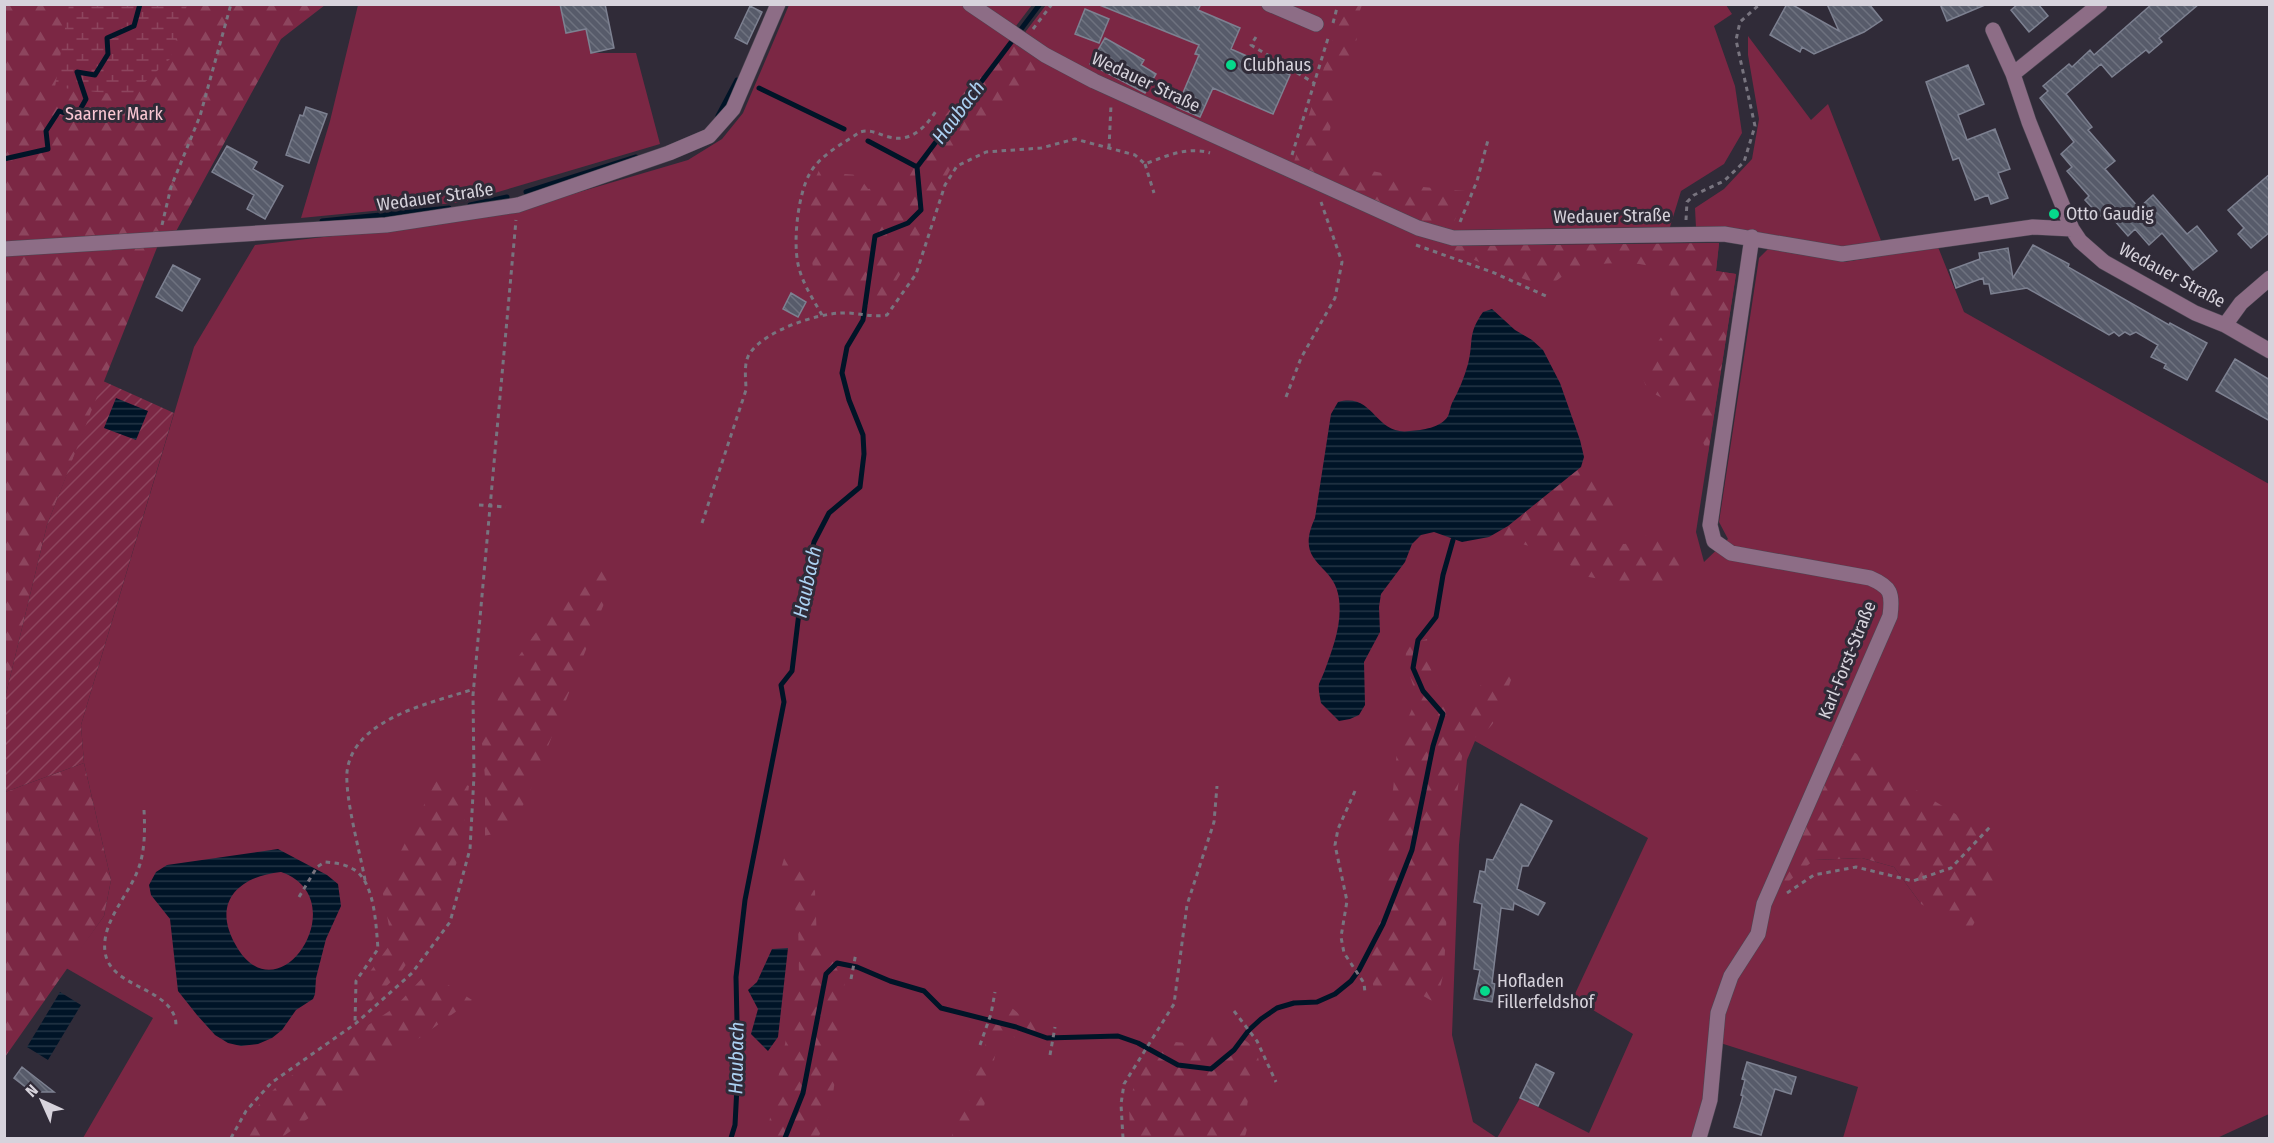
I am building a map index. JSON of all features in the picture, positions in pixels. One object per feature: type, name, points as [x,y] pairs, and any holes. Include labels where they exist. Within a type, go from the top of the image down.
[{"type":"street","name":"Wedauer Straße","points":[[4,249],[386,225],[518,205],[669,153],[709,136],[733,109],[778,4]]},
{"type":"street","name":"Wedauer Straße","points":[[970,4],[1022,40],[1112,90],[1418,228],[1454,238],[1724,234],[1842,254],[2034,227],[2072,229],[2080,241],[2104,262],[2195,313],[2225,325],[2270,351]]},
{"type":"street","points":[[1269,4],[1316,24]]},
{"type":"street","points":[[2013,74],[2100,4]]},
{"type":"street","points":[[1993,30],[2013,74],[2029,122],[2072,229]]},
{"type":"street","name":"Karl-Forst-Straße","points":[[1699,1138],[1710,1100],[1718,1013],[1731,976],[1758,934],[1764,904],[1890,616],[1893,597],[1884,584],[1870,578],[1731,553],[1714,542],[1710,525],[1752,237]]},
{"type":"street","points":[[2225,325],[2241,303],[2270,278]]},
{"type":"path","points":[[159,238],[171,187],[200,116],[231,4]]},
{"type":"path","points":[[1022,40],[1052,4]]},
{"type":"path","points":[[1288,168],[1338,4]]},
{"type":"path","points":[[1686,234],[1687,202],[1694,195],[1724,182],[1744,162],[1755,126],[1736,40],[1740,22],[1760,4]]},
{"type":"path","points":[[1256,37],[1251,45],[1314,83]]},
{"type":"path","points":[[1109,148],[1112,90]]},
{"type":"path","points":[[822,315],[807,291],[798,264],[796,239],[799,212],[810,172],[821,159],[860,132],[868,130],[888,137],[906,138],[927,124],[936,111]]},
{"type":"path","points":[[702,523],[746,390],[746,367],[749,354],[763,340],[798,323],[822,315],[843,312],[874,317],[887,315],[916,274],[945,185],[957,166],[986,152],[1041,148],[1075,139],[1135,155],[1145,164],[1154,193]]},
{"type":"path","points":[[1454,238],[1477,182],[1488,140]]},
{"type":"path","points":[[1145,164],[1175,152],[1202,150],[1213,153]]},
{"type":"path","points":[[1286,397],[1301,358],[1335,298],[1342,262],[1321,201],[1331,206]]},
{"type":"path","points":[[231,1138],[246,1111],[271,1083],[356,1024],[411,973],[450,922],[470,849],[474,776],[474,689],[518,205]]},
{"type":"path","points":[[1410,243],[1458,262],[1492,272],[1546,296]]},
{"type":"path","points":[[479,505],[506,507]]},
{"type":"path","points":[[356,1024],[356,981],[378,949],[374,911],[365,880],[348,791],[347,771],[361,740],[384,721],[474,689]]},
{"type":"path","points":[[1122,1138],[1121,1104],[1124,1084],[1174,1004],[1187,905],[1214,822],[1217,786]]},
{"type":"path","points":[[1355,791],[1338,830],[1335,845],[1347,901],[1341,937],[1344,953],[1364,983],[1365,993]]},
{"type":"path","points":[[144,810],[145,830],[140,865],[105,934],[105,953],[109,965],[115,972],[166,1005],[174,1015],[176,1028]]},
{"type":"path","points":[[1764,904],[1778,899],[1815,875],[1856,867],[1913,880],[1951,868],[1990,826]]},
{"type":"path","points":[[300,895],[317,867],[325,862],[343,864],[357,871],[365,880]]},
{"type":"path","points":[[851,979],[856,953]]},
{"type":"path","points":[[980,1045],[991,1014],[995,992]]},
{"type":"path","points":[[1234,1011],[1257,1041],[1276,1082]]},
{"type":"path","points":[[1050,1055],[1055,1027]]},
{"type":"green space","points":[[69,4],[187,5],[170,59],[130,96],[55,87]]},
{"type":"green space","name":"Saarner Mark","points":[[5,5],[325,5],[281,39],[168,246],[158,245],[47,525],[5,698]]},
{"type":"green space","points":[[358,5],[560,5],[566,33],[586,29],[592,53],[636,53],[660,144],[464,202],[301,218],[330,121]]},
{"type":"green space","points":[[789,5],[1032,5],[1007,38],[1016,44],[1046,5],[1726,5],[1732,14],[1714,26],[1735,86],[1742,133],[1724,164],[1681,191],[1670,227],[1460,230],[1453,246],[1719,243],[1716,271],[1736,274],[1696,532],[1704,562],[1728,539],[1719,522],[1759,258],[1768,249],[1844,262],[1938,247],[1964,312],[2269,484],[2269,1114],[2217,1138],[1843,1138],[1858,1087],[1711,1040],[1703,1104],[1692,1138],[1497,1138],[83,1138],[153,1018],[66,968],[104,916],[111,880],[84,763],[81,725],[194,347],[255,245],[461,221],[525,208],[688,160],[722,139],[743,113]],"holes":[[[1475,741],[1648,838],[1573,998],[1633,1034],[1589,1133],[1520,1098],[1497,1138],[1473,1122],[1452,1035],[1459,845],[1467,760]],[[1840,744],[1921,904],[1894,867],[1862,858],[1813,860],[1778,889]]]},
{"type":"green space","points":[[1344,5],[1362,5],[1356,45],[1341,72],[1329,135],[1351,167],[1382,173],[1423,187],[1466,191],[1451,230],[1419,222],[1293,165]]},
{"type":"green space","points":[[1748,36],[1811,120],[1828,104],[1882,243],[1847,248],[1696,228],[1695,208],[1724,189],[1752,159],[1759,119],[1748,55]]},
{"type":"green space","points":[[1007,38],[1017,44],[1037,68],[1021,92],[956,159],[933,201],[912,255],[881,306],[850,305],[830,298],[815,281],[809,241],[810,190],[820,168],[858,175],[868,189],[890,185]]},
{"type":"green space","points":[[1719,243],[1716,271],[1736,274],[1708,453],[1687,412],[1682,407],[1649,390],[1643,377],[1644,364],[1663,334],[1670,314],[1669,284],[1661,272],[1654,268],[1631,263],[1591,265],[1572,270],[1545,287],[1453,252],[1453,246]]},
{"type":"green space","points":[[103,381],[174,413],[81,725],[84,763],[5,792],[5,698],[47,525]]},
{"type":"green space","points":[[1581,467],[1601,475],[1616,503],[1598,525],[1599,542],[1625,544],[1653,533],[1677,546],[1686,567],[1667,581],[1636,585],[1583,576],[1563,559],[1530,546],[1489,537],[1508,526]]},
{"type":"green space","points":[[604,567],[616,573],[534,782],[512,829],[485,836],[485,777],[480,721],[491,722],[505,675],[537,631],[596,569]]},
{"type":"green space","points":[[1427,639],[1430,667],[1442,695],[1449,728],[1462,704],[1489,677],[1513,674],[1493,723],[1463,749],[1450,848],[1444,971],[1439,993],[1432,1001],[1401,983],[1374,990],[1369,963],[1389,888],[1381,843],[1393,790],[1398,742],[1417,697],[1405,661],[1407,645]]},
{"type":"green space","points":[[1839,743],[2000,841],[1998,878],[1971,929],[1921,904],[1894,867],[1862,858],[1814,860],[1777,891]]},
{"type":"green space","points":[[84,763],[111,880],[104,916],[5,1057],[5,792]]},
{"type":"green space","points":[[440,773],[469,786],[460,852],[440,914],[401,972],[364,1008],[361,1006],[363,981],[392,942],[382,889]]},
{"type":"green space","points":[[787,848],[815,891],[817,942],[845,976],[840,1046],[830,1114],[818,1138],[757,1138],[769,1123],[799,975],[798,917],[781,869]]},
{"type":"green space","points":[[428,972],[472,1000],[281,1138],[238,1138],[253,1111],[279,1084],[394,1008]]},
{"type":"green space","points":[[1007,1004],[1024,1018],[1043,1026],[1042,1044],[1032,1045],[1007,1034],[998,1042],[983,1111],[969,1138],[951,1138],[977,1072],[998,1005]]},
{"type":"green space","points":[[1210,1033],[1241,1038],[1255,1050],[1258,1058],[1260,1069],[1258,1082],[1248,1102],[1247,1128],[1244,1138],[1130,1138],[1129,1102],[1135,1084],[1160,1041],[1188,1043]]},
{"type":"water","points":[[1492,309],[1515,330],[1543,350],[1560,383],[1580,440],[1584,457],[1581,467],[1508,526],[1489,537],[1462,542],[1434,532],[1421,535],[1412,544],[1405,562],[1381,594],[1380,632],[1364,662],[1365,705],[1359,715],[1339,721],[1321,703],[1319,684],[1337,634],[1339,599],[1336,587],[1317,563],[1309,546],[1331,414],[1338,402],[1350,401],[1368,408],[1381,421],[1398,431],[1425,429],[1441,423],[1448,416],[1465,374],[1478,320],[1483,312]]},
{"type":"water","points":[[116,398],[148,411],[136,440],[104,428]]},
{"type":"water","points":[[278,849],[327,875],[338,884],[341,906],[326,939],[313,999],[296,1010],[282,1030],[272,1038],[258,1044],[241,1046],[228,1043],[215,1035],[178,991],[170,919],[151,895],[149,885],[156,872],[167,865]],"holes":[[[281,872],[303,886],[312,906],[311,927],[302,948],[288,963],[270,970],[252,964],[234,942],[228,927],[226,914],[234,893],[254,879]]]},
{"type":"water","points":[[788,948],[778,1037],[768,1051],[751,1034],[758,1009],[748,990],[757,982],[772,949]]},
{"type":"water","points":[[60,992],[81,1005],[48,1060],[27,1047]]},
{"type":"building","points":[[560,4],[605,4],[614,48],[591,53],[586,29],[566,33]]},
{"type":"building","name":"Clubhaus","points":[[1097,4],[1201,4],[1198,10],[1240,28],[1231,49],[1290,75],[1273,114],[1213,88],[1200,117],[1177,107],[1199,55],[1195,54],[1199,45]]},
{"type":"building","points":[[1787,4],[1791,4],[1839,31],[1827,4],[1869,4],[1882,20],[1864,32],[1814,54],[1802,47],[1800,52],[1770,35]]},
{"type":"building","points":[[1940,4],[1985,4],[1985,5],[1947,21]]},
{"type":"building","points":[[2018,4],[2038,4],[2048,16],[2029,32],[2011,10]]},
{"type":"building","points":[[2152,4],[2199,4],[2159,38],[2162,42],[2149,53],[2146,50],[2112,77],[2101,64],[2066,94],[2092,127],[2088,130],[2115,161],[2105,169],[2139,208],[2153,195],[2187,234],[2197,226],[2217,251],[2193,270],[2162,233],[2149,245],[2135,229],[2128,236],[2106,211],[2100,216],[2085,200],[2089,196],[2067,171],[2072,167],[2061,154],[2074,142],[2040,98],[2048,91],[2043,86],[2069,64],[2072,67],[2090,50],[2094,55]]},
{"type":"building","points":[[750,6],[762,12],[747,44],[735,38]]},
{"type":"building","points":[[1085,9],[1109,19],[1099,43],[1075,34]]},
{"type":"building","points":[[1105,38],[1144,60],[1141,65],[1156,74],[1145,93],[1090,64]]},
{"type":"building","points":[[1968,65],[1984,104],[1958,115],[1967,140],[1995,129],[2010,169],[1998,173],[2008,198],[1991,204],[1988,195],[1975,200],[1959,158],[1953,160],[1926,82]]},
{"type":"building","points":[[306,107],[327,114],[309,163],[286,155],[300,115],[303,116]]},
{"type":"building","points":[[227,146],[257,162],[253,169],[283,186],[265,219],[247,209],[254,195],[212,172]]},
{"type":"building","points":[[2270,174],[2270,232],[2251,248],[2238,234],[2244,228],[2228,210]]},
{"type":"building","points":[[2033,245],[2069,264],[2068,267],[2169,325],[2170,323],[2207,343],[2187,380],[2164,368],[2166,364],[2151,357],[2158,345],[2136,332],[2130,335],[2125,332],[2119,336],[2114,332],[2109,335],[2027,288],[1991,294],[1989,284],[1984,284],[1983,278],[1956,288],[1950,270],[1980,259],[1979,253],[2008,248],[2013,278]]},
{"type":"building","points":[[173,265],[200,279],[182,311],[156,297]]},
{"type":"building","points":[[791,293],[806,302],[798,317],[783,309]]},
{"type":"building","points":[[2235,359],[2270,380],[2270,421],[2216,391]]},
{"type":"building","points":[[1521,804],[1552,821],[1528,866],[1522,866],[1517,889],[1545,903],[1538,915],[1514,903],[1513,910],[1501,908],[1492,983],[1495,984],[1492,1002],[1474,999],[1480,970],[1474,969],[1482,904],[1474,902],[1480,871],[1485,872],[1487,859],[1493,860]]},
{"type":"building","points":[[1747,1062],[1796,1077],[1791,1094],[1775,1089],[1761,1135],[1734,1127],[1743,1096],[1741,1095],[1745,1080],[1742,1079]]},
{"type":"building","points":[[1536,1064],[1554,1073],[1538,1106],[1520,1098]]},
{"type":"building","points":[[22,1067],[54,1092],[32,1092],[14,1078]]},
{"type":"waterway","points":[[4,159],[48,149],[46,131],[59,111],[76,117],[86,99],[77,72],[95,75],[108,54],[107,38],[134,26],[140,4]]},
{"type":"waterway","name":"Haubach","points":[[731,1138],[735,1125],[738,1067],[736,977],[745,900],[784,702],[781,685],[792,671],[801,596],[814,542],[829,513],[860,487],[864,454],[863,435],[849,400],[842,373],[847,347],[863,320],[875,236],[908,223],[921,210],[917,167],[1040,4]]},
{"type":"waterway","points":[[718,116],[737,80]]},
{"type":"waterway","points":[[759,88],[844,129]]},
{"type":"waterway","points":[[868,141],[917,167]]},
{"type":"waterway","points":[[526,192],[636,157]]},
{"type":"waterway","points":[[470,205],[507,197]]},
{"type":"waterway","points":[[322,221],[449,208]]},
{"type":"waterway","points":[[785,1138],[803,1093],[826,974],[837,963],[857,967],[890,981],[924,991],[941,1008],[1016,1027],[1047,1038],[1118,1036],[1138,1043],[1178,1065],[1211,1069],[1234,1050],[1249,1030],[1277,1008],[1294,1003],[1317,1002],[1335,994],[1351,981],[1383,924],[1412,850],[1433,746],[1443,714],[1423,691],[1413,668],[1418,640],[1436,617],[1443,575],[1453,540]]},
{"type":"place","name":"Clubhaus","points":[[1231,65]]},
{"type":"place","name":"Otto Gaudig","points":[[2054,214]]},
{"type":"place","name":"Hofladen Fillerfeldshof","points":[[1485,991]]}]
